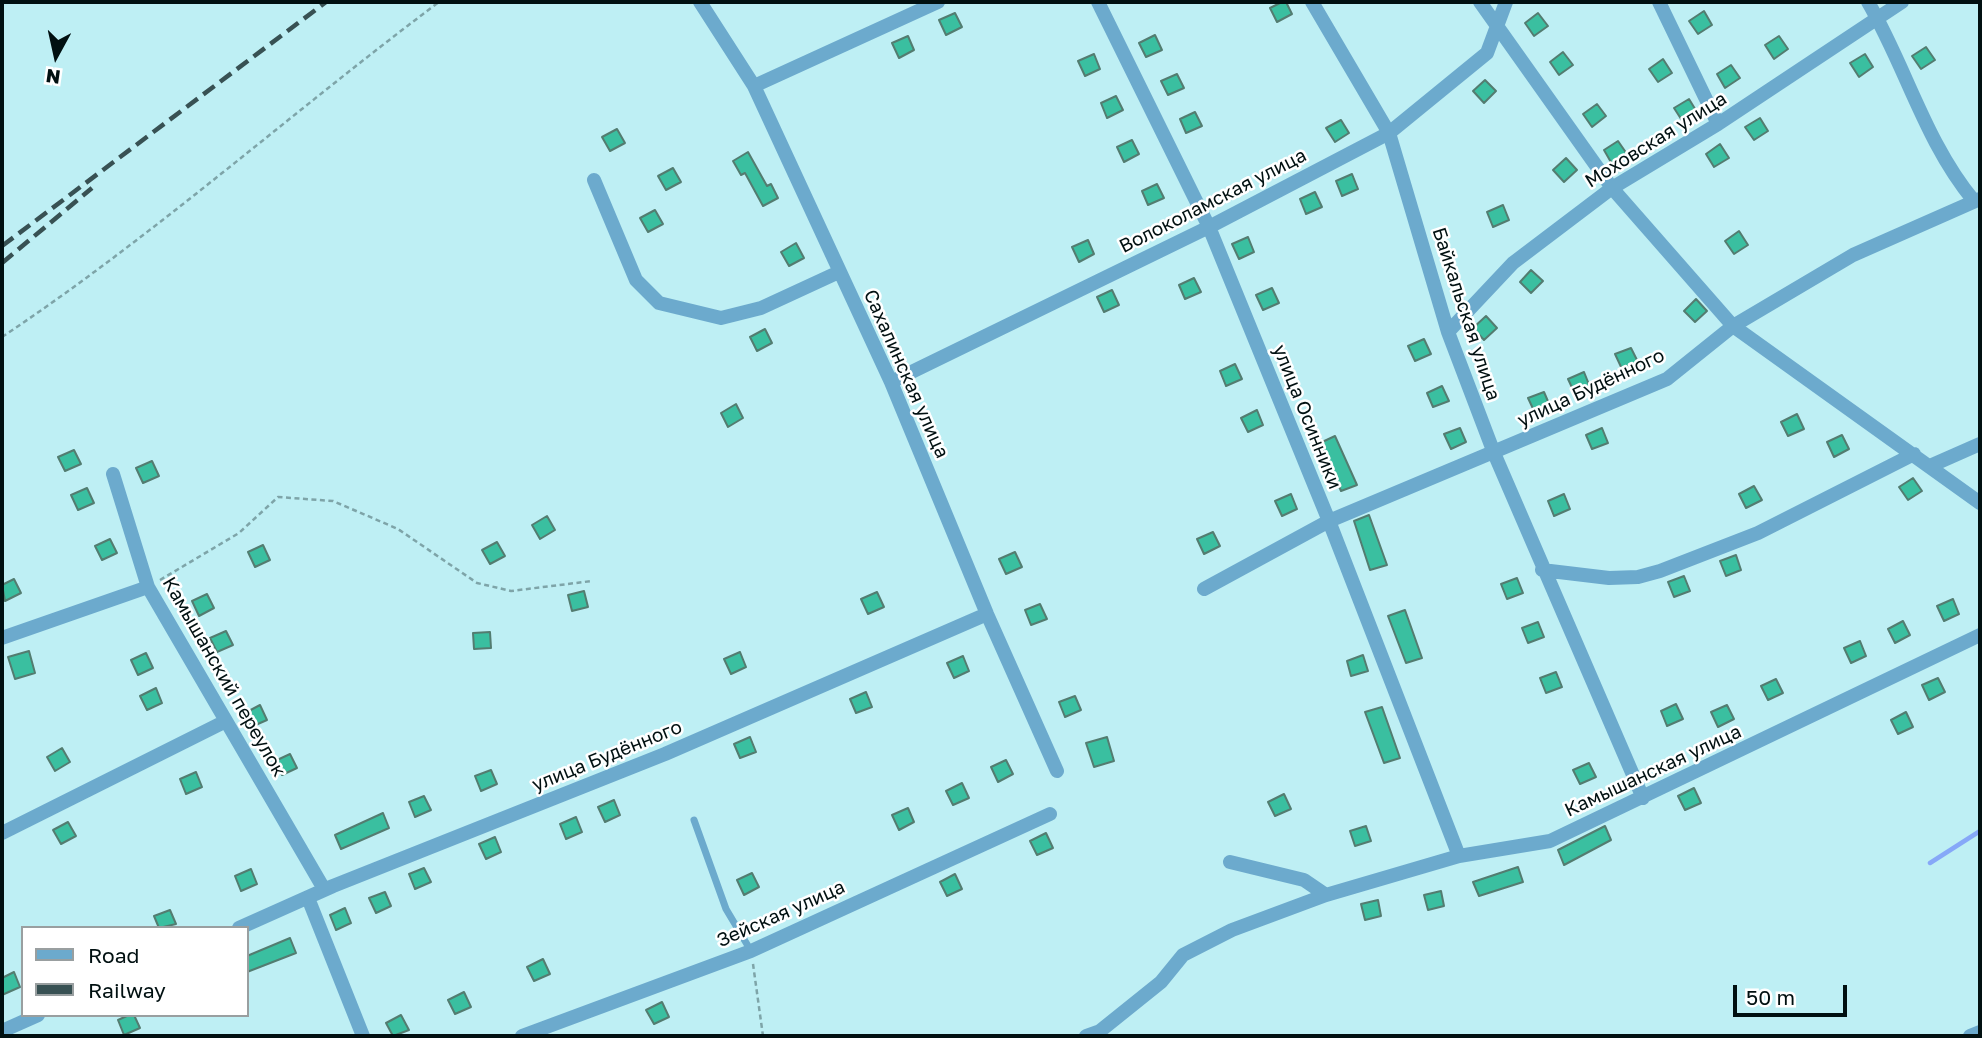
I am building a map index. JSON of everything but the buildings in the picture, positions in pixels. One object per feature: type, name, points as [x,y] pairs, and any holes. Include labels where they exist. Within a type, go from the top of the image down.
[{"type":"street","name":"Сахалинская улица","points":[[700,2],[754,86],[891,382],[987,614],[1057,771]]},
{"type":"street","name":"улица Осинники","points":[[1098,2],[1209,227],[1329,521],[1459,856]]},
{"type":"street","name":"Байкальская улица","points":[[1312,2],[1389,133],[1448,332],[1493,453],[1643,798]]},
{"type":"street","points":[[1480,2],[1497,30],[1612,188],[1733,326],[1980,503]]},
{"type":"street","name":"Волоколамская улица","points":[[891,382],[1209,227],[1389,133],[1487,53],[1506,2]]},
{"type":"street","points":[[1659,2],[1718,124]]},
{"type":"street","points":[[1868,2],[1925,126],[1956,180],[1977,200]]},
{"type":"street","name":"Моховская улица","points":[[1448,332],[1513,263],[1612,188],[1718,124],[1902,2]]},
{"type":"street","points":[[754,86],[928,4]]},
{"type":"street","points":[[594,180],[636,279],[659,303],[721,318],[761,308],[839,272]]},
{"type":"street","name":"улица Будённого","points":[[1204,589],[1329,521],[1667,379],[1733,326],[1853,254],[1977,200]]},
{"type":"street","points":[[1930,466],[1980,444]]},
{"type":"street","points":[[1542,570],[1609,578],[1638,577],[1660,571],[1758,533],[1914,454]]},
{"type":"street","name":"Камышанский переулок","points":[[113,474],[148,587],[324,890]]},
{"type":"street","points":[[2,638],[148,587]]},
{"type":"street","name":"улица Будённого","points":[[244,926],[324,890],[665,754],[987,614]]},
{"type":"street","name":"Камышанская улица","points":[[1086,1036],[1100,1031],[1161,982],[1190,950],[1232,930],[1326,895],[1459,856],[1550,841],[1980,635]]},
{"type":"street","points":[[2,833],[226,721]]},
{"type":"street","name":"Зейская улица","points":[[522,1036],[751,951],[1050,814]]},
{"type":"street","points":[[1230,862],[1304,880],[1326,895]]},
{"type":"street","points":[[308,898],[363,1036]]},
{"type":"street","points":[[2,1031],[34,1017]]},
{"type":"street","points":[[1970,1036],[1980,1032]]},
{"type":"lane","points":[[694,820],[726,909],[751,951]]},
{"type":"path","points":[[2,337],[150,233],[306,103],[439,2]]},
{"type":"path","points":[[148,587],[239,533],[278,497],[333,501],[398,530],[477,583],[511,591],[592,581]]},
{"type":"path","points":[[751,951],[763,1036]]},
{"type":"waterway","points":[[1930,863],[1980,831]]},
{"type":"railway","points":[[2,246],[326,2]]},
{"type":"railway","points":[[2,263],[92,188]]}]
